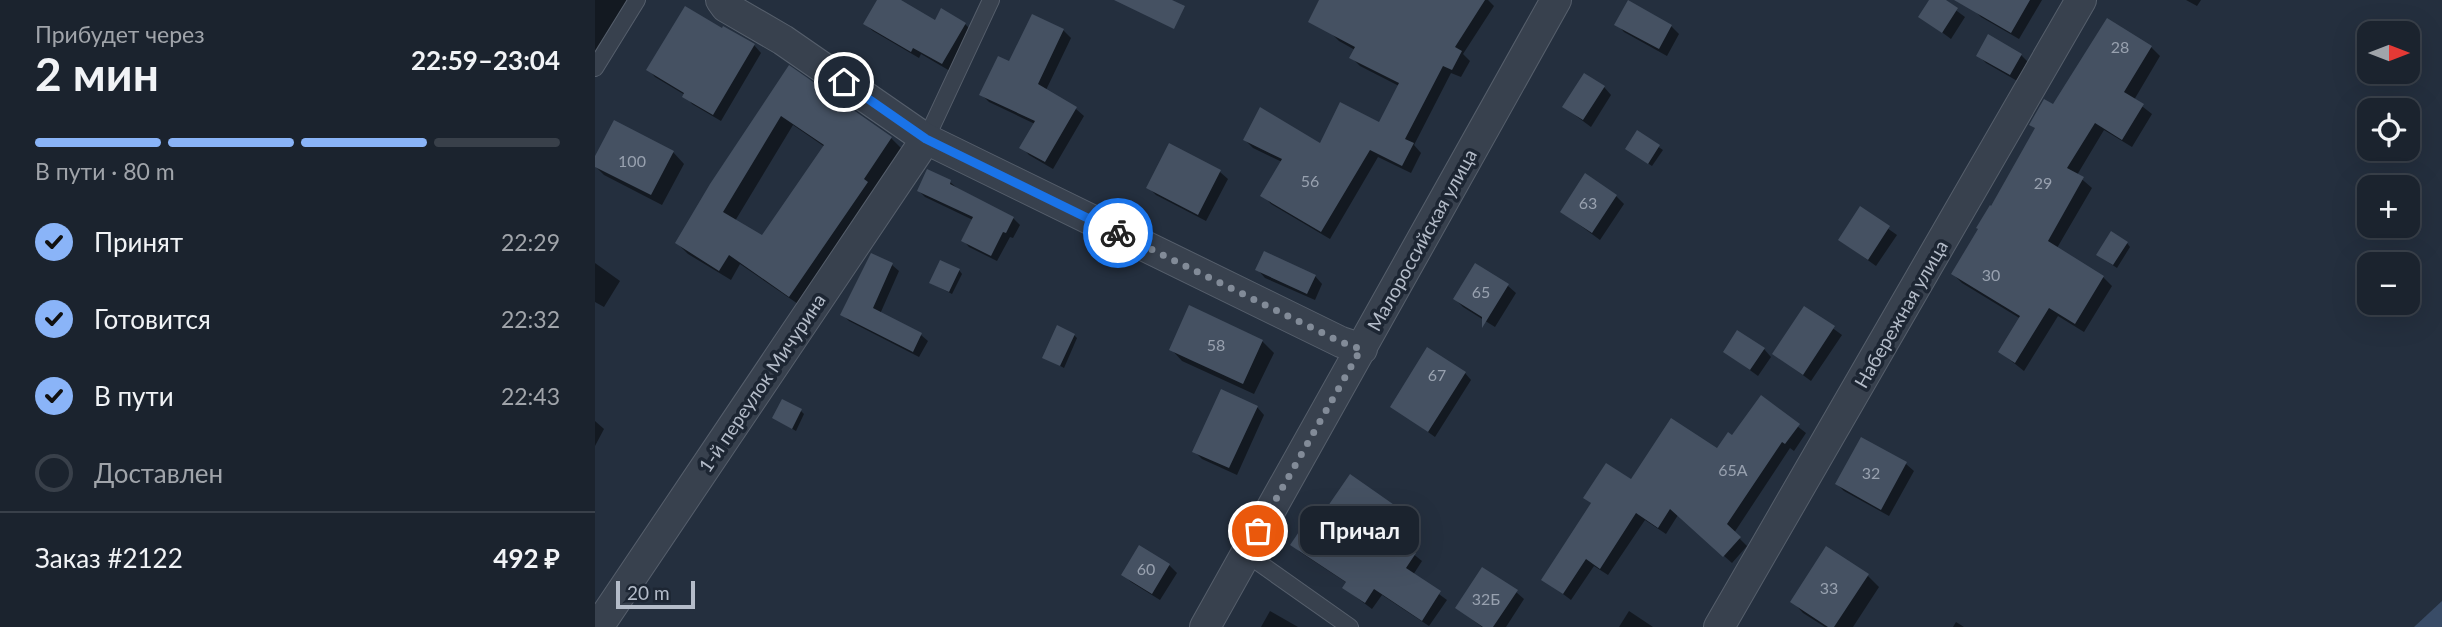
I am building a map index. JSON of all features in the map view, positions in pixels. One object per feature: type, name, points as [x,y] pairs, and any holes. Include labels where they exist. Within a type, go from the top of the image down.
[{"type":"street","points":[[722,0],[726,7],[783,40],[926,139],[1341,342],[1361,349]]},
{"type":"street","name":"Малороссийская улица","points":[[1205,627],[1556,0]]},
{"type":"street","name":"Набережная улица","points":[[1719,627],[2081,0]]},
{"type":"street","name":"1-й переулок Мичурина","points":[[598,627],[926,139]]},
{"type":"lane","points":[[595,68],[636,0]]},
{"type":"lane","points":[[926,139],[991,0]]},
{"type":"lane","points":[[1245,553],[1350,627]]},
{"type":"water","points":[[2442,601],[2442,627],[2414,627]]},
{"type":"building","points":[[877,0],[901,0],[935,20],[941,8],[966,23],[942,64],[913,48],[911,52],[863,24]]},
{"type":"building","points":[[1114,0],[1172,0],[1185,6],[1174,29]]},
{"type":"building","points":[[1319,0],[1485,0],[1455,47],[1462,51],[1452,70],[1443,66],[1405,139],[1414,143],[1402,166],[1370,150],[1321,232],[1260,196],[1282,159],[1243,140],[1260,107],[1320,143],[1340,102],[1379,122],[1399,83],[1349,58],[1355,47],[1308,22]]},
{"type":"building","points":[[1628,0],[1672,25],[1659,49],[1614,25]]},
{"type":"building","points":[[1929,0],[1946,0],[1958,8],[1942,33],[1918,17]]},
{"type":"building","points":[[1954,0],[2030,0],[2011,33]]},
{"type":"building","points":[[685,6],[755,44],[713,115],[682,97],[684,93],[646,70]]},
{"type":"building","points":[[1032,14],[1064,29],[1038,84],[1077,107],[1045,162],[1019,148],[1035,121],[979,95],[998,56],[1009,61]]},
{"type":"building","points":[[2107,18],[2152,46],[2124,92],[2144,104],[2122,140],[2095,123],[2067,168],[2084,177],[2048,241],[2104,276],[2075,324],[2049,308],[2015,363],[1998,352],[2020,316],[1951,274],[2035,128],[2029,125],[2044,99],[2053,104]]},
{"type":"building","points":[[1988,34],[2022,54],[2010,75],[1976,56]]},
{"type":"building","points":[[789,65],[892,137],[864,179],[868,182],[789,297],[729,255],[719,271],[675,243],[710,184]],"holes":[[[781,116],[824,145],[762,235],[723,212]]]},
{"type":"building","points":[[1584,73],[1605,86],[1583,120],[1562,107]]},
{"type":"building","points":[[614,120],[674,151],[651,195],[595,167],[595,156]]},
{"type":"building","points":[[1637,130],[1660,145],[1648,164],[1625,149]]},
{"type":"building","points":[[1169,143],[1221,170],[1198,215],[1146,188]]},
{"type":"building","points":[[927,169],[1014,217],[991,256],[961,241],[973,217],[917,191]]},
{"type":"building","points":[[1585,173],[1617,195],[1592,233],[1560,212]]},
{"type":"building","points":[[1860,206],[1890,226],[1868,260],[1838,240]]},
{"type":"building","points":[[2111,231],[2128,242],[2113,265],[2096,255]]},
{"type":"building","points":[[1264,251],[1316,275],[1307,294],[1255,270]]},
{"type":"building","points":[[871,253],[893,263],[873,308],[922,333],[913,352],[840,315]]},
{"type":"building","points":[[940,260],[960,269],[949,292],[929,283]]},
{"type":"building","points":[[1475,263],[1509,284],[1482,328],[1482,317],[1453,299]]},
{"type":"building","points":[[1189,305],[1263,340],[1243,384],[1169,350]]},
{"type":"building","points":[[1804,306],[1835,326],[1803,375],[1772,354]]},
{"type":"building","points":[[1057,325],[1075,334],[1060,366],[1042,358]]},
{"type":"building","points":[[1737,330],[1765,348],[1750,370],[1723,352]]},
{"type":"building","points":[[1427,347],[1466,372],[1428,432],[1390,407]]},
{"type":"building","points":[[1221,389],[1258,406],[1229,468],[1192,452]]},
{"type":"building","points":[[1761,395],[1800,424],[1785,444],[1782,442],[1727,524],[1741,537],[1723,557],[1670,509],[1658,528],[1636,513],[1600,569],[1586,559],[1563,594],[1541,580],[1591,503],[1583,498],[1606,463],[1631,479],[1671,418],[1717,448],[1728,432],[1732,435]]},
{"type":"building","points":[[782,399],[802,409],[792,429],[772,418]]},
{"type":"building","points":[[1861,437],[1907,462],[1881,510],[1835,484]]},
{"type":"building","points":[[1350,474],[1410,516],[1395,539],[1416,553],[1406,568],[1441,591],[1422,621],[1374,589],[1365,603],[1342,588],[1346,582],[1290,545],[1311,514],[1319,519]]},
{"type":"building","points":[[1139,545],[1170,564],[1152,594],[1121,575]]},
{"type":"building","points":[[1826,546],[1869,574],[1834,627],[1828,627],[1790,602]]},
{"type":"building","points":[[1482,567],[1518,590],[1493,627],[1483,627],[1455,608]]},
{"type":"way so far","points":[[1118,233],[1341,342],[1361,349],[1258,531]]},
{"type":"place","name":"Причал","points":[[1258,531]]},
{"type":"route","points":[[844,82],[926,139],[1118,233]]}]
